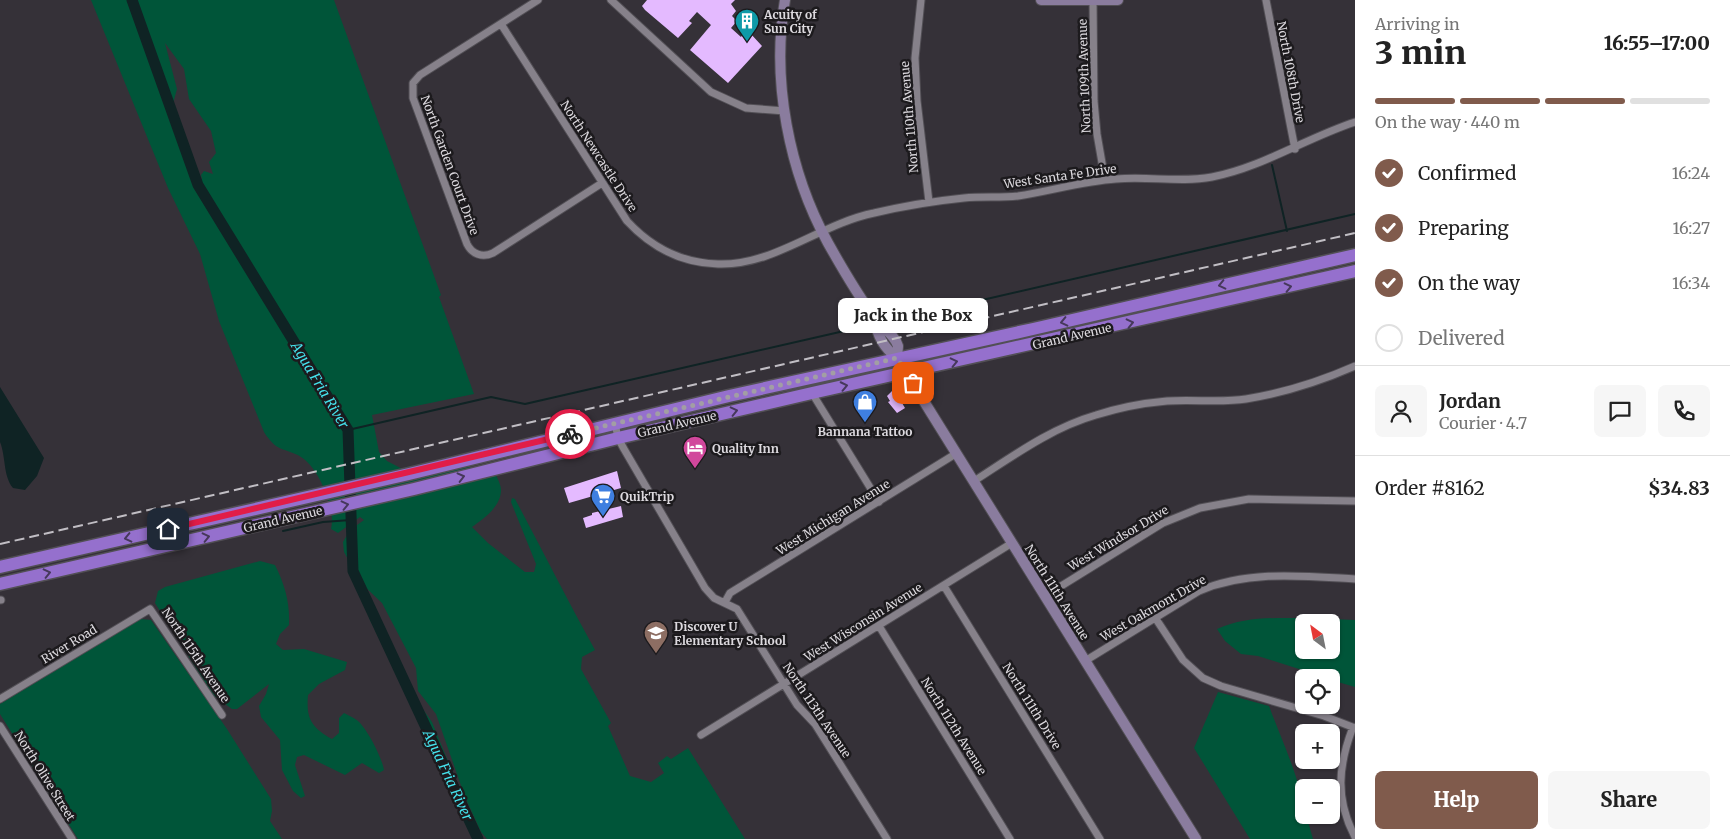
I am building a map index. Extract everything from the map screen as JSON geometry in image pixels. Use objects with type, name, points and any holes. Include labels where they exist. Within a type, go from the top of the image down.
[{"type":"highway","name":"Grand Avenue","points":[[0,567],[409,474],[897,358],[1043,327],[1355,255]]},
{"type":"highway","name":"Grand Avenue","points":[[0,584],[414,489],[618,438],[812,393],[1355,271]]},
{"type":"street","points":[[501,24],[538,0]]},
{"type":"street","points":[[611,0],[711,92],[746,108],[785,111]]},
{"type":"street","name":"North 111th Avenue","points":[[785,0],[782,15],[781,66],[785,111],[801,178],[822,230],[875,320],[876,332],[888,351],[897,358],[906,372],[1196,839]]},
{"type":"street","name":"North 110th Avenue","points":[[921,0],[915,58],[917,102],[929,202]]},
{"type":"street","points":[[1041,0],[1118,0]]},
{"type":"street","name":"North 109th Avenue","points":[[1093,0],[1094,101],[1097,134],[1105,180]]},
{"type":"street","name":"North 108th Drive","points":[[1266,0],[1282,92],[1295,149]]},
{"type":"street","name":"North Garden Court Drive","points":[[501,24],[422,72],[414,83],[413,98],[466,244],[471,251],[477,254],[486,255],[493,253],[602,183]]},
{"type":"street","name":"North Newcastle Drive","points":[[501,24],[624,217],[644,237],[661,250],[694,262],[717,264],[752,260],[790,246],[822,230]]},
{"type":"street","name":"West Santa Fe Drive","points":[[822,230],[871,213],[929,202],[1016,196],[1105,180],[1128,178],[1176,181],[1198,180],[1241,170],[1295,149],[1355,122]]},
{"type":"street","points":[[974,480],[1042,438],[1071,423],[1098,414],[1167,401],[1208,402],[1246,399],[1306,384],[1355,366]]},
{"type":"street","points":[[812,393],[879,502]]},
{"type":"street","name":"North 113th Avenue","points":[[615,424],[618,438],[711,596],[736,609],[797,705],[815,724],[887,839]]},
{"type":"street","name":"West Michigan Avenue","points":[[724,602],[730,593],[957,453]]},
{"type":"street","name":"West Windsor Drive","points":[[1045,596],[1163,523],[1200,508],[1250,500],[1355,501]]},
{"type":"street","name":"West Wisconsin Avenue","points":[[701,735],[1012,543]]},
{"type":"street","name":"West Oakmont Drive","points":[[1086,661],[1200,591],[1230,580],[1262,577],[1355,579]]},
{"type":"street","name":"North 111th Drive","points":[[944,586],[1100,839]]},
{"type":"street","name":"River Road","points":[[0,699],[150,609]]},
{"type":"street","name":"North 115th Avenue","points":[[150,609],[222,715]]},
{"type":"street","points":[[1156,618],[1183,660],[1203,678],[1221,686],[1324,716],[1354,727],[1345,748],[1340,768],[1340,788],[1344,810],[1355,837]]},
{"type":"street","name":"North 112th Avenue","points":[[879,626],[1010,839]]},
{"type":"street","name":"North Olive Street","points":[[0,726],[72,839]]},
{"type":"green space","points":[[91,0],[334,0],[441,295],[439,297],[474,394],[372,415],[379,452],[387,461],[418,477],[465,467],[492,467],[500,484],[501,490],[498,502],[491,512],[472,527],[488,543],[525,572],[534,572],[536,564],[511,502],[512,498],[515,499],[595,650],[582,657],[581,669],[611,723],[608,726],[630,776],[651,782],[664,773],[658,763],[667,756],[671,759],[688,748],[745,839],[487,839],[481,832],[465,797],[436,714],[418,691],[416,668],[382,603],[361,583],[344,552],[343,542],[350,530],[364,520],[360,517],[338,533],[331,529],[331,511],[328,500],[320,479],[314,470],[301,457],[276,446],[264,432],[219,321],[200,254],[168,188]],"holes":[[[165,43],[184,69],[189,99],[211,131],[216,153],[209,162],[213,174],[204,171],[201,175],[202,179],[195,182],[169,118],[177,89]]]},
{"type":"green space","points":[[260,561],[275,565],[282,580],[288,602],[289,625],[280,634],[276,644],[283,650],[304,649],[347,662],[345,670],[319,684],[308,695],[308,710],[311,721],[319,730],[332,739],[339,733],[339,718],[344,713],[357,720],[374,744],[384,770],[379,773],[362,763],[345,775],[304,755],[297,757],[295,765],[305,796],[301,798],[293,791],[282,770],[280,740],[261,717],[259,706],[269,684],[237,709],[232,709],[213,695],[155,603],[158,591],[165,587]]},
{"type":"green space","points":[[360,589],[371,604],[383,634],[406,675],[414,697],[432,722],[461,793],[451,784],[427,727],[409,698],[370,620]]},
{"type":"green space","points":[[1273,618],[1295,618],[1295,659],[1340,659],[1340,620],[1355,620],[1355,687],[1340,683],[1340,669],[1299,669],[1258,656],[1241,654],[1225,641],[1217,629],[1239,622]]},
{"type":"green space","points":[[141,619],[151,620],[227,729],[271,799],[272,811],[270,821],[282,839],[78,839],[0,714],[0,704]]},
{"type":"green space","points":[[1218,692],[1269,706],[1297,779],[1295,779],[1295,824],[1309,824],[1313,839],[1250,839],[1194,748]]},
{"type":"shaded area","points":[[0,387],[44,458],[37,476],[25,490],[13,488],[6,472],[0,442]]},
{"type":"building","name":"Acuity of Sun City","points":[[647,0],[735,0],[731,4],[736,11],[732,16],[737,21],[731,28],[741,37],[745,31],[749,35],[750,33],[762,46],[728,83],[690,50],[711,25],[697,12],[689,21],[692,23],[678,38],[645,10],[642,6]]},
{"type":"building","points":[[892,391],[895,391],[905,408],[897,413],[888,402],[890,401],[887,396]]},
{"type":"building","name":"QuikTrip","points":[[617,471],[621,488],[569,503],[564,488]]},
{"type":"building","name":"QuikTrip","points":[[621,506],[623,517],[586,528],[583,518],[592,515],[592,513]]},
{"type":"waterway","name":"Agua Fria River","points":[[132,0],[198,185],[348,430],[353,571],[478,839]]},
{"type":"waterway","points":[[1272,165],[1287,231]]},
{"type":"waterway","points":[[891,321],[1355,214]]},
{"type":"waterway","points":[[348,430],[491,397],[525,404],[866,326]]},
{"type":"waterway","points":[[283,531],[323,522],[351,520]]},
{"type":"railway","points":[[0,544],[1355,233]]},
{"type":"way so far","points":[[570,434],[897,358],[913,383]]},
{"type":"place","name":"Acuity of Sun City","points":[[747,42]]},
{"type":"place","name":"Jack in the Box","points":[[913,383]]},
{"type":"place","name":"Bannana Tattoo","points":[[865,423]]},
{"type":"place","name":"Quality Inn","points":[[695,469]]},
{"type":"place","name":"QuikTrip","points":[[603,517]]},
{"type":"place","name":"Discover U Elementary School","points":[[656,654]]},
{"type":"route","points":[[168,529],[409,474],[570,434]]}]
